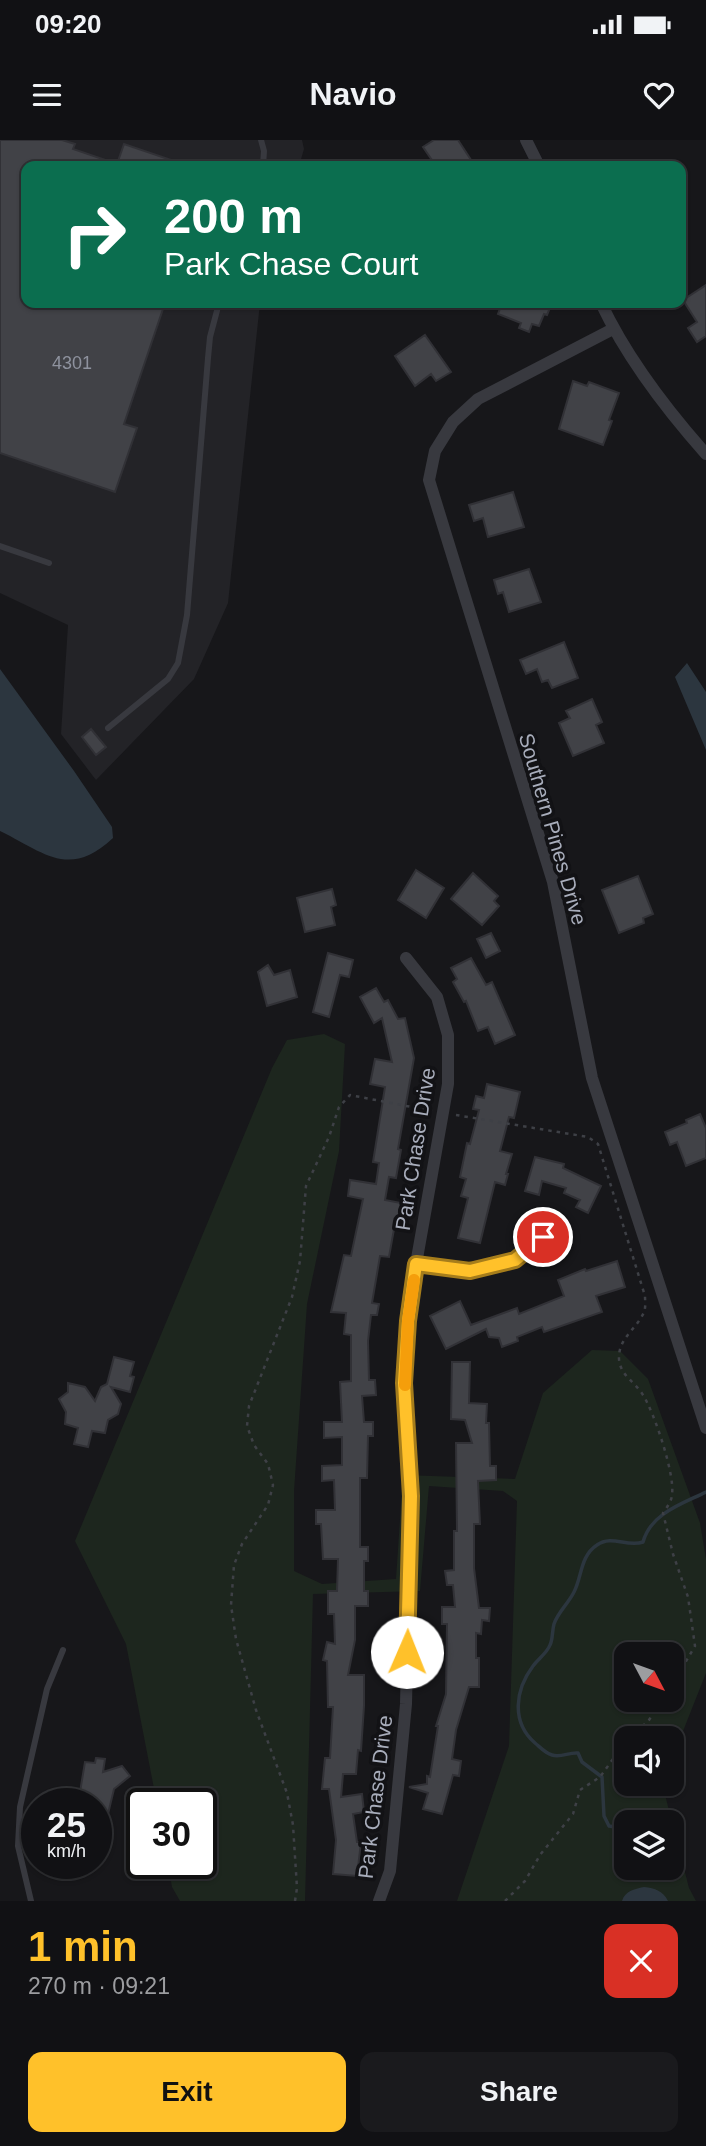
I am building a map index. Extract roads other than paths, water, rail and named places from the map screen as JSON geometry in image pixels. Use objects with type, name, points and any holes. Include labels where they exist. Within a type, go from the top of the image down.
[{"type":"street","points":[[526,140],[536,161]]},
{"type":"street","points":[[603,308],[613,329],[649,383],[684,430],[706,454]]},
{"type":"street","name":"Southern Pines Drive","points":[[613,329],[478,399],[453,422],[435,451],[429,480],[553,882],[592,1078],[706,1428]]},
{"type":"street","name":"Park Chase Drive","points":[[379,1901],[390,1871],[406,1704],[411,1496],[404,1383],[408,1321],[448,1084],[448,1035],[437,997],[406,958]]},
{"type":"street","points":[[416,1264],[470,1271],[515,1260],[543,1237]]},
{"type":"lane","points":[[261,140],[263,161]]},
{"type":"lane","points":[[108,728],[168,680],[178,663],[187,615],[210,337],[218,308]]},
{"type":"lane","points":[[0,546],[49,563]]},
{"type":"lane","points":[[31,1901],[18,1846],[20,1807],[47,1689],[63,1650]]},
{"type":"waterway","points":[[614,1827],[609,1826],[604,1816],[602,1777],[582,1762],[578,1753],[552,1755],[535,1743],[522,1725],[519,1695],[527,1675],[549,1648],[553,1627],[577,1586],[584,1561],[591,1550],[608,1541],[643,1542],[647,1532],[660,1517],[706,1492]]}]
